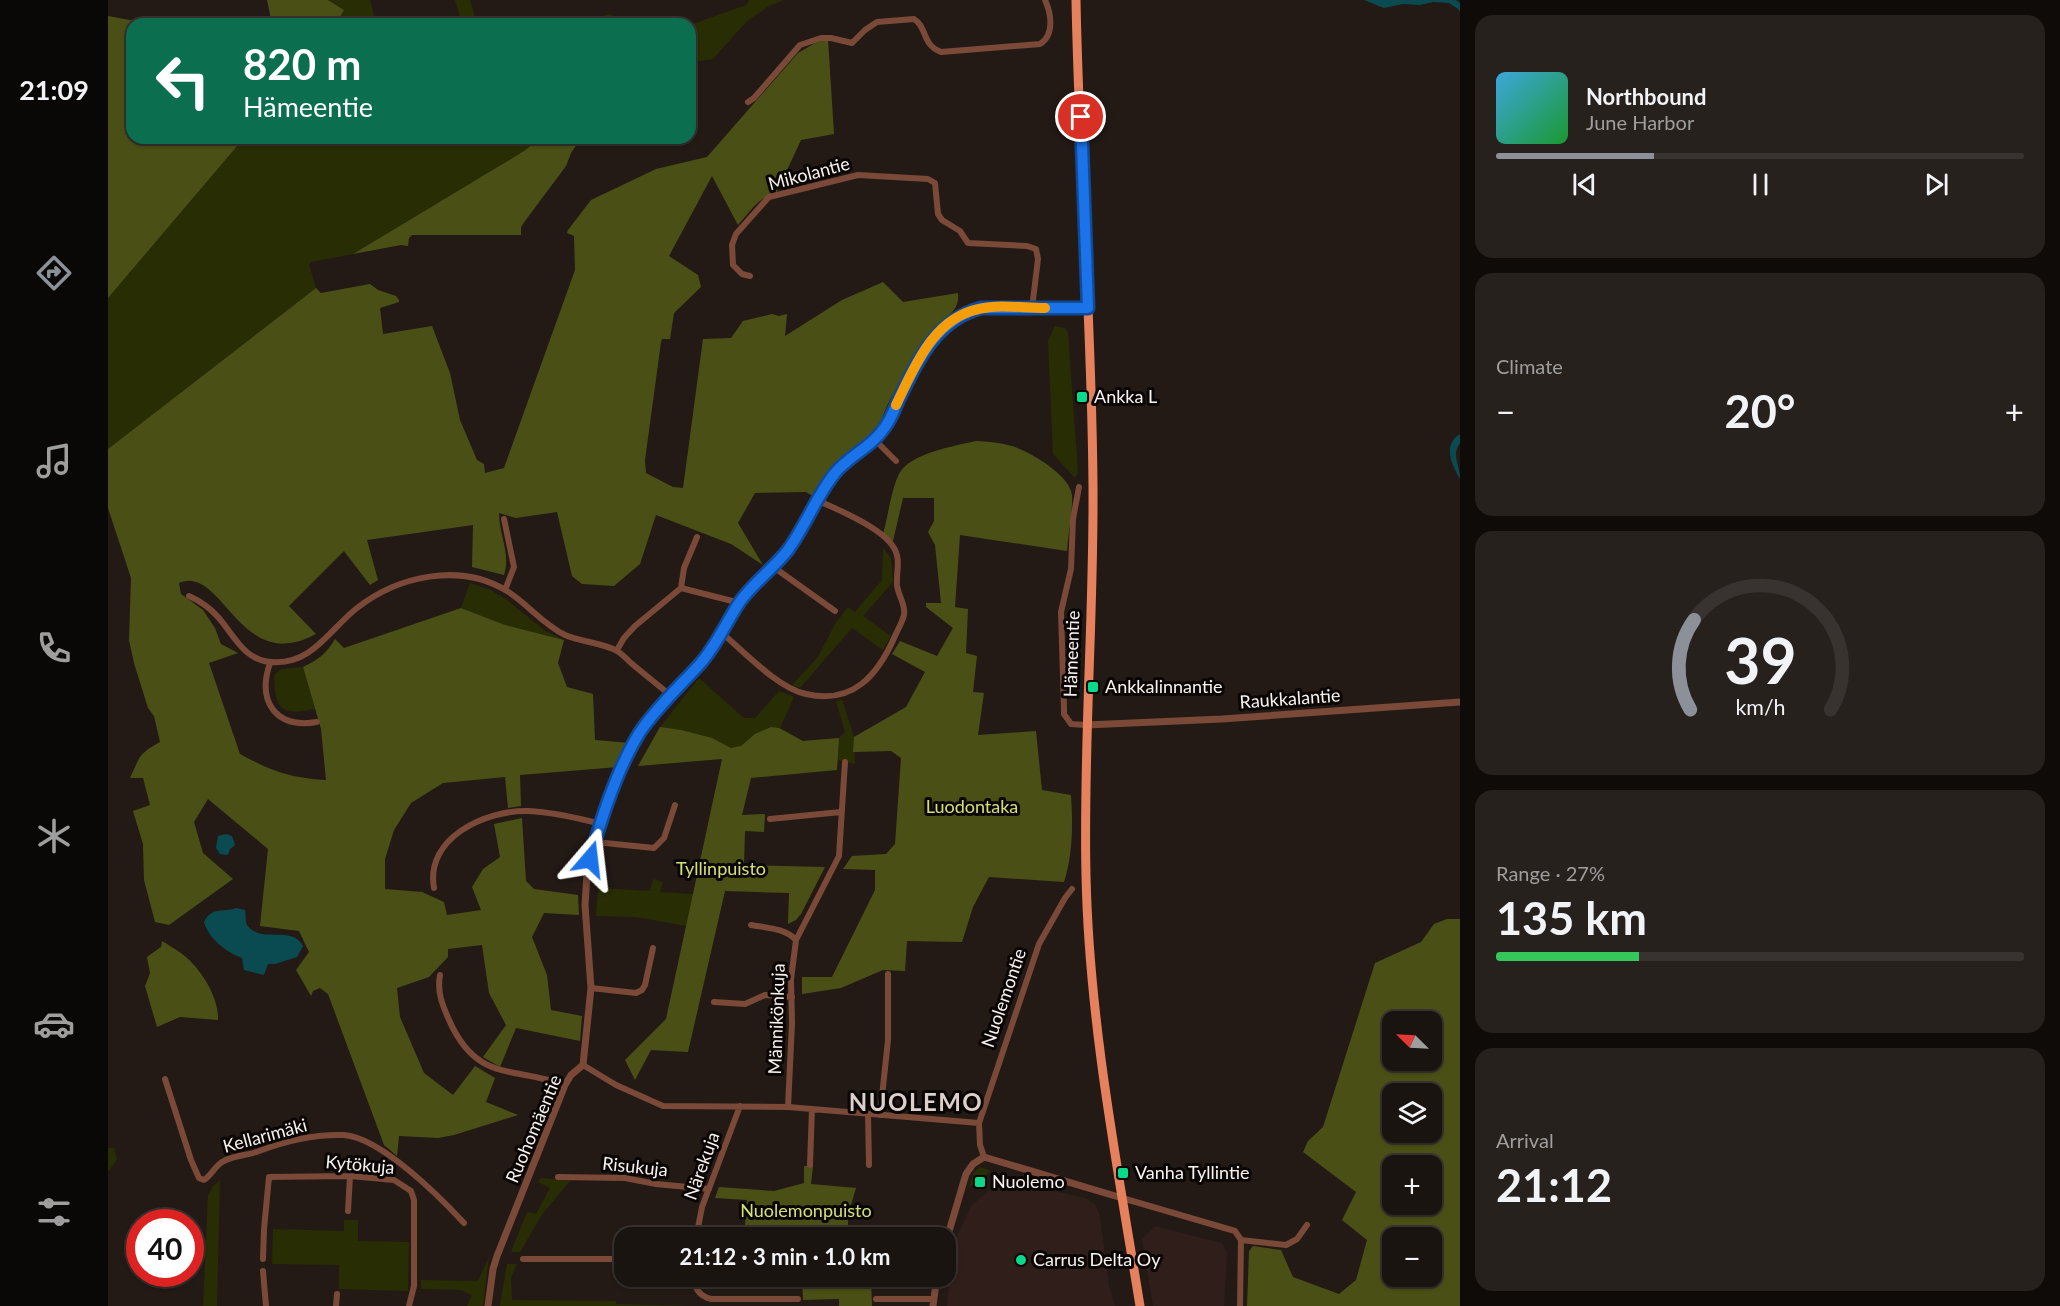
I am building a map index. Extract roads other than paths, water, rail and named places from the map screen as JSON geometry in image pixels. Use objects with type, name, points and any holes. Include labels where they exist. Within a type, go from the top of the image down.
[{"type":"highway","name":"Hämeentie","points":[[1076,0],[1094,490],[1086,725],[1086,877],[1090,954],[1098,1036],[1140,1306]]},
{"type":"street","points":[[748,102],[800,45],[821,38],[852,43],[877,22],[914,19],[919,22],[929,45],[941,52],[1040,44],[1045,41],[1051,21],[1045,0]]},
{"type":"street","name":"Mikolantie","points":[[750,276],[742,274],[733,265],[732,245],[736,234],[770,197],[858,175],[928,180],[935,183],[938,213],[942,220],[960,231],[968,243],[1027,246],[1036,249],[1038,259],[1032,308]]},
{"type":"street","name":"Ruohomäentie","points":[[488,1306],[497,1256],[565,1085],[571,1075],[583,1065],[591,988],[585,905],[587,874],[601,824],[621,772],[639,734],[670,695],[701,663],[740,603],[797,537],[827,484],[837,471],[857,452],[875,440],[886,426],[926,348],[945,327],[966,312],[981,308],[1088,308]]},
{"type":"street","points":[[875,440],[896,461]]},
{"type":"street","points":[[1079,487],[1073,519],[1071,569],[1061,612],[1061,672],[1064,714],[1071,724],[1086,725]]},
{"type":"street","points":[[722,633],[782,684],[807,695],[827,697],[846,692],[866,682],[878,667],[889,650],[904,613],[904,604],[897,585],[898,558],[893,545],[883,537],[846,513],[819,501]]},
{"type":"street","points":[[504,519],[514,567],[505,590]]},
{"type":"street","points":[[616,650],[635,626],[681,588],[684,568],[697,537]]},
{"type":"street","points":[[772,566],[835,611]]},
{"type":"street","points":[[189,596],[212,610],[240,648],[270,663],[288,661],[314,651],[364,603],[387,588],[433,576],[458,576],[505,590],[565,635],[616,650],[670,695]]},
{"type":"street","points":[[681,588],[740,603]]},
{"type":"street","points":[[270,663],[266,685],[267,699],[278,716],[303,724],[317,722]]},
{"type":"street","name":"Raukkalantie","points":[[1086,725],[1222,719],[1460,702]]},
{"type":"street","name":"Männikönkuja","points":[[788,1107],[791,978],[796,940],[839,856],[845,762]]},
{"type":"street","points":[[595,842],[654,848],[664,838],[675,805]]},
{"type":"street","points":[[434,888],[432,879],[434,867],[446,842],[471,825],[487,818],[528,811],[601,824]]},
{"type":"street","points":[[770,819],[841,812]]},
{"type":"street","name":"Nuolemontie","points":[[979,1123],[1039,944],[1072,889]]},
{"type":"street","points":[[751,925],[781,930],[790,933],[796,940]]},
{"type":"street","points":[[591,988],[636,993],[642,990],[653,948]]},
{"type":"street","points":[[880,1115],[888,1040],[888,974]]},
{"type":"street","points":[[440,975],[438,987],[441,1000],[458,1039],[469,1052],[494,1070],[565,1085]]},
{"type":"street","points":[[714,1002],[745,1004],[765,995],[792,997]]},
{"type":"street","points":[[583,1065],[616,1085],[663,1106],[788,1107],[979,1123],[980,1145],[984,1157]]},
{"type":"street","name":"Kellarimäki","points":[[165,1079],[198,1178],[204,1180],[209,1177],[220,1163],[231,1157],[310,1137],[344,1135],[360,1139],[384,1152],[423,1184]]},
{"type":"street","name":"Närekuja","points":[[697,1227],[740,1106]]},
{"type":"street","points":[[810,1165],[812,1109]]},
{"type":"street","points":[[868,1114],[869,1165]]},
{"type":"street","points":[[984,1157],[1235,1231],[1241,1240],[1240,1306]]},
{"type":"street","points":[[950,1227],[966,1174],[970,1167],[984,1157]]},
{"type":"street","points":[[348,1211],[350,1176]]},
{"type":"street","name":"Kytökuja","points":[[263,1259],[269,1177],[350,1176],[394,1180],[411,1191],[413,1197],[414,1286],[409,1306]]},
{"type":"street","name":"Risukuja","points":[[558,1177],[624,1178],[656,1185],[709,1189]]},
{"type":"street","points":[[413,1197],[423,1184],[464,1223]]},
{"type":"street","points":[[1241,1240],[1286,1245],[1297,1239],[1307,1225]]},
{"type":"street","points":[[523,1259],[614,1259]]},
{"type":"street","points":[[263,1271],[266,1306]]},
{"type":"street","points":[[696,1287],[700,1294],[711,1299],[798,1299]]},
{"type":"street","points":[[876,1299],[933,1303],[936,1287]]},
{"type":"street","points":[[336,1306],[337,1294]]},
{"type":"water","points":[[1364,0],[1456,0],[1460,3],[1460,12],[1449,3],[1403,4],[1384,8]]},
{"type":"water","points":[[1460,434],[1456,456],[1460,479],[1452,462],[1450,449],[1451,444]]},
{"type":"water","points":[[226,834],[232,836],[235,845],[230,849],[228,855],[220,854],[216,848],[218,836]]},
{"type":"water","points":[[236,908],[245,910],[246,923],[253,931],[260,934],[291,936],[298,940],[303,946],[297,957],[268,964],[264,975],[244,970],[242,958],[219,944],[210,934],[204,922],[214,912]]},
{"type":"place","name":"Ankka L","points":[[1082,397]]},
{"type":"place","name":"Ankkalinnantie","points":[[1093,687]]},
{"type":"place","name":"Vanha Tyllintie","points":[[1123,1173]]},
{"type":"place","name":"Nuolemo","points":[[980,1182]]},
{"type":"place","name":"Carrus Delta Oy","points":[[1021,1260]]},
{"type":"district","name":"NUOLEMO","points":[[916,1103]]},
{"type":"park label","name":"Luodontaka","points":[[972,807]]},
{"type":"park label","name":"Tyllinpuisto","points":[[721,869]]},
{"type":"park label","name":"Nuolemonpuisto","points":[[806,1211]]}]
